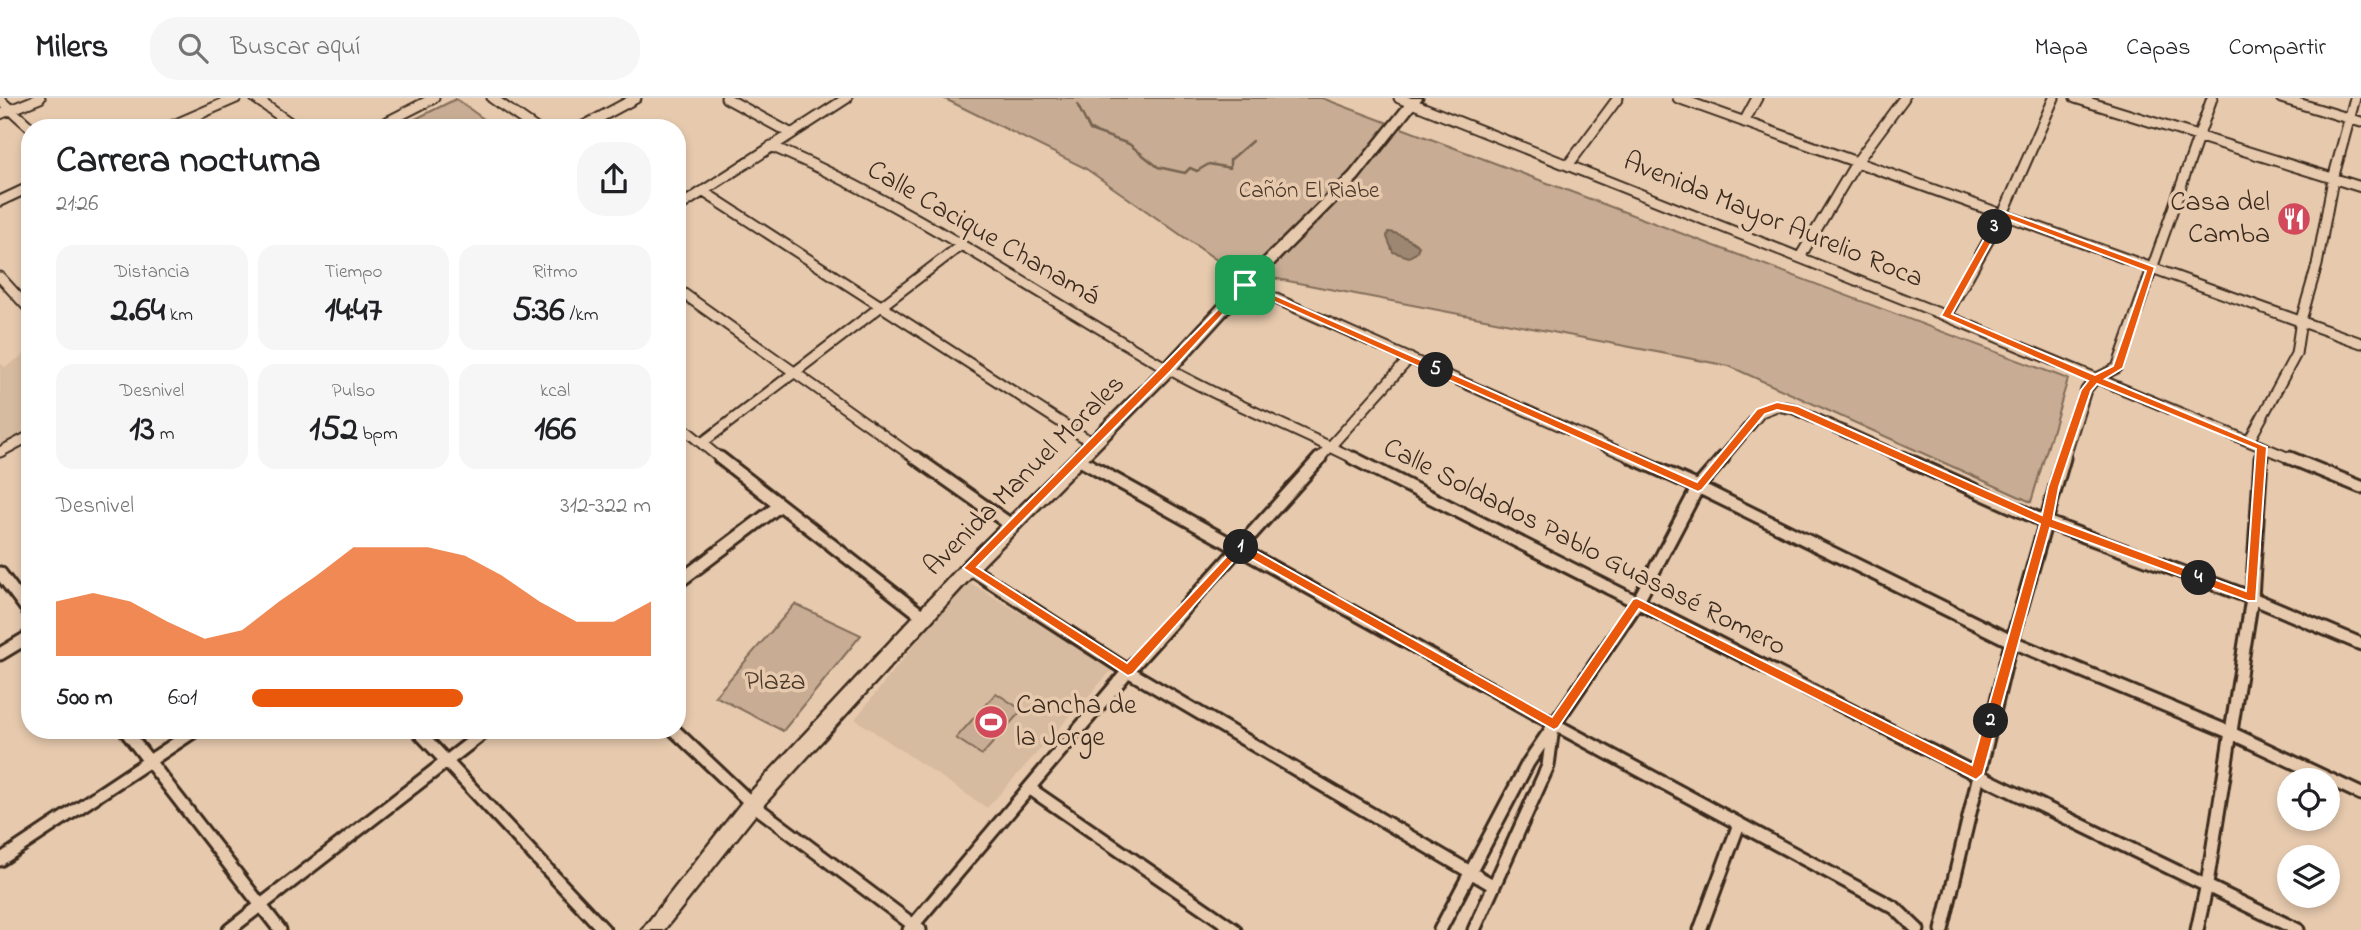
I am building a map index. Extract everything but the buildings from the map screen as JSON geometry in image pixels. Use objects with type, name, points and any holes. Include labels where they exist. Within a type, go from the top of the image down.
[{"type":"street","points":[[0,114],[40,98]]},
{"type":"street","points":[[188,119],[236,98]]},
{"type":"street","points":[[255,98],[284,119]]},
{"type":"street","points":[[393,119],[434,98]]},
{"type":"street","points":[[492,98],[522,119]]},
{"type":"street","points":[[597,119],[636,98]]},
{"type":"street","points":[[726,98],[790,133]]},
{"type":"street","points":[[686,203],[847,98]]},
{"type":"street","points":[[1569,164],[1618,98]]},
{"type":"street","points":[[1678,98],[2361,343]]},
{"type":"street","points":[[1744,122],[1757,98]]},
{"type":"street","points":[[1800,257],[1856,163],[1904,98]]},
{"type":"street","points":[[1946,316],[2003,214],[2054,98]]},
{"type":"street","points":[[2075,98],[2361,187]]},
{"type":"street","points":[[1942,930],[1976,774],[2054,487],[2086,390],[2095,379],[2118,368],[2212,98]]},
{"type":"street","points":[[2281,98],[2356,120]]},
{"type":"street","points":[[2249,441],[2296,354],[2301,320],[2317,265],[2333,179],[2356,120],[2355,98]]},
{"type":"street","points":[[0,100],[22,119]]},
{"type":"street","name":"Avenida Mayor Aurelio Roca","points":[[1409,100],[1946,316],[2361,487]]},
{"type":"street","name":"Avenida Manuel Morales","points":[[652,930],[752,804],[969,568],[1168,369],[1245,285],[1354,176],[1395,127],[1409,100]]},
{"type":"street","name":"Calle Cacique Chanamá","points":[[771,146],[830,171],[905,212],[1168,369]]},
{"type":"street","points":[[0,201],[21,191]]},
{"type":"street","points":[[704,192],[1093,443]]},
{"type":"street","points":[[702,443],[960,246]]},
{"type":"street","points":[[0,276],[21,299]]},
{"type":"street","points":[[1245,285],[1698,487],[2013,642],[2230,732],[2361,794]]},
{"type":"street","points":[[686,295],[1011,526]]},
{"type":"street","points":[[683,739],[752,804],[914,928],[1128,671],[1410,358]]},
{"type":"street","name":"Calle Soldados Pablo Guasasé Romero","points":[[1168,369],[1330,446],[1976,774],[2298,930]]},
{"type":"street","points":[[1440,930],[1528,763],[1637,603],[1698,487],[1761,412],[1777,406],[1794,409],[2046,522],[2252,598],[2361,644]]},
{"type":"street","points":[[686,430],[779,506],[924,617]]},
{"type":"street","points":[[0,452],[21,441]]},
{"type":"street","points":[[2197,930],[2207,884],[2252,598],[2262,447]]},
{"type":"street","points":[[1078,459],[1554,724],[1895,908],[1918,930]]},
{"type":"street","points":[[686,576],[779,506]]},
{"type":"street","points":[[969,568],[1128,671],[1494,886]]},
{"type":"street","points":[[0,573],[21,601]]},
{"type":"street","points":[[0,654],[21,641]]},
{"type":"street","points":[[1474,930],[1548,766],[1554,724]]},
{"type":"street","points":[[132,739],[280,930]]},
{"type":"street","points":[[0,860],[183,739]]},
{"type":"street","points":[[426,739],[604,930]]},
{"type":"street","points":[[229,930],[475,739]]},
{"type":"street","points":[[1029,788],[1235,930]]},
{"type":"street","points":[[1700,930],[1739,824]]},
{"type":"shaded area","points":[[1388,232],[1396,233],[1419,246],[1416,253],[1409,257],[1393,252],[1387,237]]},
{"type":"shaded area","points":[[21,357],[21,437],[0,448],[0,363],[5,367]]},
{"type":"shaded area","points":[[966,580],[1113,669],[987,808],[855,719]]},
{"type":"green space","name":"Cañón El Riabe","points":[[943,98],[1322,98],[2068,379],[2031,502],[1729,366],[1231,270],[1085,168]]},
{"type":"green space","points":[[456,99],[484,119],[415,119]]},
{"type":"green space","name":"Plaza","points":[[795,604],[861,635],[783,731],[715,696]]},
{"type":"green space","name":"Cancha de la Jorge","points":[[996,693],[1022,710],[982,755],[956,738]]},
{"type":"waterway","points":[[1077,104],[1090,130],[1129,144],[1158,167],[1185,173],[1190,168],[1197,171],[1209,164],[1230,168],[1230,160],[1252,141]]},
{"type":"place","name":"Casa del Camba","points":[[2294,219]]},
{"type":"place","name":"Cancha de la Jorge","points":[[991,722]]},
{"type":"route","points":[[1245,285],[1168,369],[969,568],[1128,671],[1240,547],[1554,724],[1637,603],[1976,774],[2046,522],[2054,487],[2086,390],[2095,379],[1946,316],[2003,214],[2152,270],[2118,368],[2095,379],[2262,447],[2252,598],[2046,522],[1794,409],[1777,406],[1761,412],[1698,487],[1245,285]]}]
